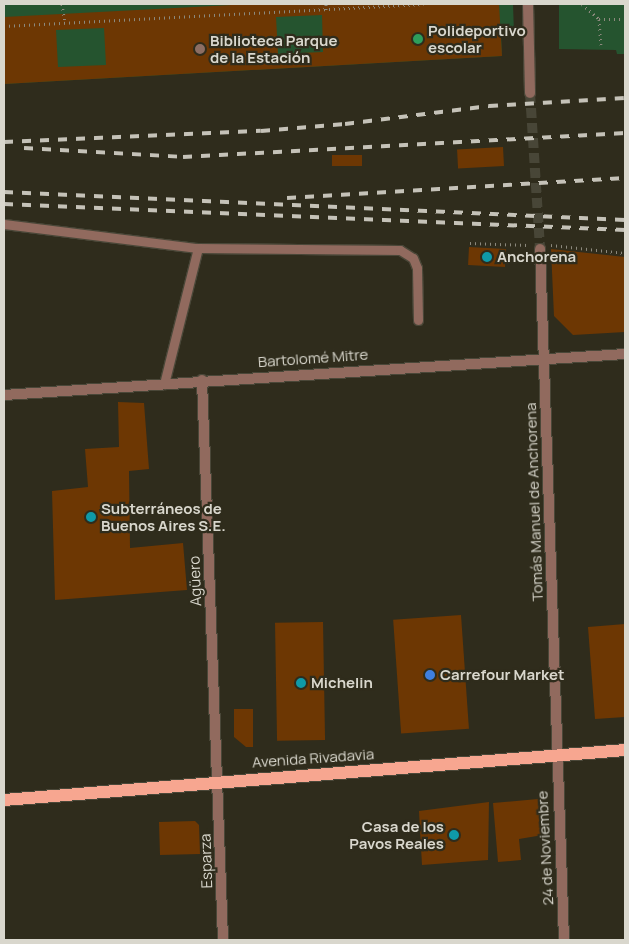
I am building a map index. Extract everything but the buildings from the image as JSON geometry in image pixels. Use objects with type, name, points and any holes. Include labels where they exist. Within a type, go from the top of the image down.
[{"type":"main road","name":"Avenida Rivadavia","points":[[4,800],[218,781],[625,750]]},
{"type":"street","points":[[528,4],[530,92]]},
{"type":"street","name":"Tomás Manuel de Anchorena","points":[[540,249],[556,755]]},
{"type":"street","name":"Bartolomé Mitre","points":[[4,395],[202,380],[625,354]]},
{"type":"street","name":"Agüero","points":[[202,380],[218,781]]},
{"type":"street","name":"24 de Noviembre","points":[[556,755],[564,940]]},
{"type":"street","name":"Esparza","points":[[218,781],[223,940]]},
{"type":"lane","points":[[4,224],[198,248],[400,250],[413,258],[417,268],[418,320]]},
{"type":"lane","points":[[164,384],[198,248]]},
{"type":"path","points":[[62,4],[65,23]]},
{"type":"path","points":[[326,4],[326,10]]},
{"type":"path","points":[[4,26],[423,4]]},
{"type":"path","points":[[582,4],[599,19],[625,19]]},
{"type":"path","points":[[599,19],[601,45]]},
{"type":"green space","points":[[4,4],[513,4],[514,33],[501,34],[502,56],[4,84]]},
{"type":"green space","points":[[559,4],[625,4],[625,54],[617,54],[616,50],[559,49]]},
{"type":"tunnel","points":[[530,93],[540,249]]},
{"type":"railway","points":[[4,142],[261,131],[345,124],[489,106],[625,98]]},
{"type":"railway","points":[[24,148],[183,157],[625,133]]},
{"type":"railway","points":[[287,198],[625,178]]},
{"type":"railway","points":[[4,192],[625,220]]},
{"type":"railway","points":[[4,204],[625,230]]},
{"type":"place","name":"Polideportivo escolar","points":[[418,39]]},
{"type":"place","name":"Biblioteca Parque de la Estación","points":[[200,49]]},
{"type":"place","name":"Anchorena","points":[[487,257]]},
{"type":"place","name":"Subterráneos de Buenos Aires S.E.","points":[[91,517]]},
{"type":"place","name":"Carrefour Market","points":[[430,675]]},
{"type":"place","name":"Michelin","points":[[301,683]]},
{"type":"place","name":"Casa de los Pavos Reales","points":[[454,835]]}]
